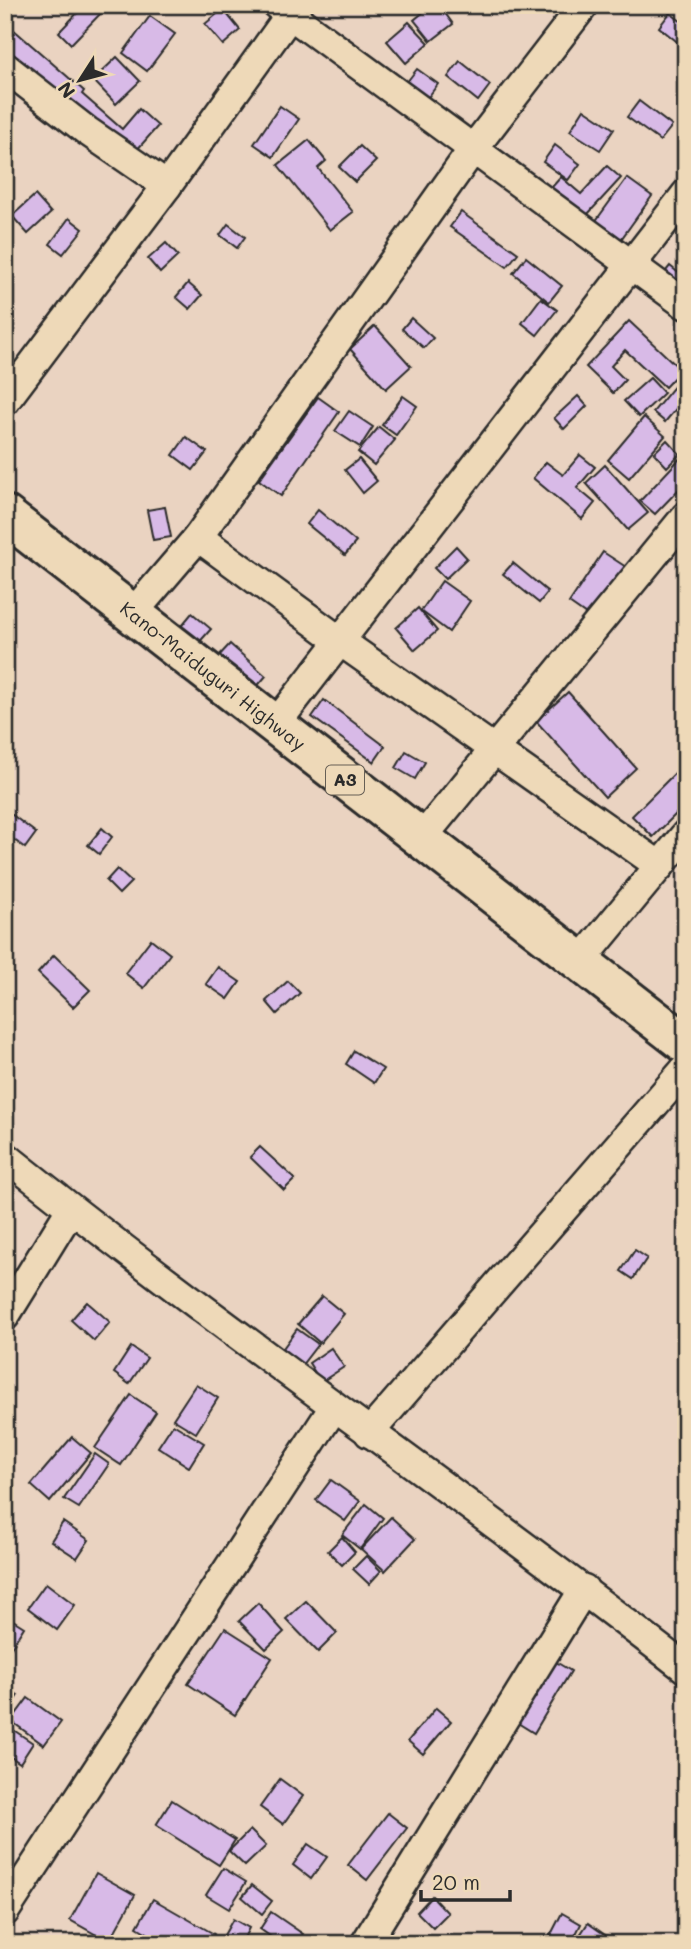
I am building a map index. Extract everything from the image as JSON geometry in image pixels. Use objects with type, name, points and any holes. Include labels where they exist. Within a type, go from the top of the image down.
[{"type":"highway","name":"Kano-Maiduguri Highway","points":[[5,515],[686,1044]]},
{"type":"street","points":[[132,614],[198,537],[473,149],[584,5]]},
{"type":"street","points":[[5,401],[167,186],[288,8],[473,149],[686,305]]},
{"type":"street","points":[[5,67],[87,131],[167,186]]},
{"type":"street","points":[[275,725],[686,194]]},
{"type":"street","points":[[421,839],[686,516]]},
{"type":"street","points":[[198,537],[340,641],[660,866]]},
{"type":"street","points":[[580,962],[686,834]]},
{"type":"street","points":[[369,1433],[686,1068]]},
{"type":"street","points":[[5,1156],[71,1209],[369,1433],[584,1589],[686,1669]]},
{"type":"street","points":[[5,1316],[71,1209]]},
{"type":"street","points":[[5,1912],[334,1407]]},
{"type":"street","points":[[365,1944],[584,1589]]},
{"type":"building","points":[[85,5],[97,5],[103,11],[71,44],[59,32]]},
{"type":"building","points":[[432,5],[439,5],[453,24],[431,41],[414,20]]},
{"type":"building","points":[[223,9],[240,30],[223,45],[205,24]]},
{"type":"building","points":[[670,13],[686,25],[686,49],[659,27]]},
{"type":"building","points":[[150,16],[175,34],[147,71],[123,53]]},
{"type":"building","points":[[5,22],[84,91],[82,94],[122,129],[139,109],[158,126],[128,160],[5,52]]},
{"type":"building","points":[[409,22],[429,43],[406,63],[387,41]]},
{"type":"building","points":[[117,57],[140,81],[116,104],[93,80]]},
{"type":"building","points":[[460,61],[490,85],[478,101],[448,77]]},
{"type":"building","points":[[417,69],[438,84],[420,108],[399,92]]},
{"type":"building","points":[[639,101],[672,126],[660,141],[627,117]]},
{"type":"building","points":[[280,106],[299,119],[273,157],[254,144]]},
{"type":"building","points":[[584,109],[614,129],[600,150],[570,131]]},
{"type":"building","points":[[309,140],[326,161],[318,168],[353,212],[330,230],[278,165]]},
{"type":"building","points":[[555,145],[580,164],[568,180],[543,162]]},
{"type":"building","points":[[360,146],[376,161],[355,182],[339,167]]},
{"type":"building","points":[[607,166],[621,178],[575,228],[542,198],[561,177],[581,194]]},
{"type":"building","points":[[627,178],[652,196],[609,256],[584,237]]},
{"type":"building","points":[[35,195],[51,213],[28,234],[12,216]]},
{"type":"building","points":[[461,212],[518,253],[507,267],[450,227]]},
{"type":"building","points":[[69,218],[83,229],[63,254],[50,244]]},
{"type":"building","points":[[228,224],[245,237],[237,248],[220,235]]},
{"type":"building","points":[[166,243],[178,256],[160,273],[148,259]]},
{"type":"building","points":[[526,257],[562,286],[549,302],[513,273]]},
{"type":"building","points":[[670,266],[686,279],[686,285],[677,297],[657,282]]},
{"type":"building","points":[[188,283],[202,295],[190,309],[176,297]]},
{"type":"building","points":[[541,298],[557,310],[537,335],[522,323]]},
{"type":"building","points":[[411,318],[433,338],[424,348],[402,329]]},
{"type":"building","points":[[629,321],[681,370],[665,387],[625,350],[611,366],[625,380],[613,393],[586,367]]},
{"type":"building","points":[[375,326],[411,366],[386,389],[350,349]]},
{"type":"building","points":[[686,372],[686,397],[665,422],[653,412]]},
{"type":"building","points":[[650,378],[664,393],[639,417],[624,401]]},
{"type":"building","points":[[403,396],[417,406],[396,435],[382,425]]},
{"type":"building","points":[[578,396],[587,406],[564,429],[554,418]]},
{"type":"building","points":[[318,397],[339,412],[281,496],[259,480]]},
{"type":"building","points":[[349,411],[373,427],[360,447],[335,431]]},
{"type":"building","points":[[644,417],[665,436],[629,478],[608,460]]},
{"type":"building","points":[[379,427],[395,440],[374,465],[358,452]]},
{"type":"building","points":[[186,437],[207,452],[193,470],[173,455]]},
{"type":"building","points":[[667,440],[680,454],[667,467],[654,453]]},
{"type":"building","points":[[686,452],[686,482],[655,514],[640,501]]},
{"type":"building","points":[[580,455],[595,467],[577,488],[595,503],[582,519],[533,478],[546,462],[563,475]]},
{"type":"building","points":[[359,459],[377,481],[363,493],[345,470]]},
{"type":"building","points":[[605,465],[648,513],[628,530],[586,483]]},
{"type":"building","points":[[165,507],[171,537],[153,540],[147,510]]},
{"type":"building","points":[[318,510],[356,542],[345,555],[307,524]]},
{"type":"building","points":[[456,546],[467,558],[445,579],[434,568]]},
{"type":"building","points":[[603,552],[626,567],[592,619],[569,603]]},
{"type":"building","points":[[513,563],[548,592],[539,603],[503,574]]},
{"type":"building","points":[[442,581],[470,601],[449,632],[421,611]]},
{"type":"building","points":[[418,608],[437,631],[415,650],[396,628]]},
{"type":"building","points":[[192,613],[211,629],[196,646],[178,630]]},
{"type":"building","points":[[230,644],[266,676],[254,690],[217,658]]},
{"type":"building","points":[[568,692],[636,768],[605,797],[536,721]]},
{"type":"building","points":[[324,700],[385,746],[374,762],[312,717]]},
{"type":"building","points":[[406,751],[425,762],[415,779],[396,768]]},
{"type":"building","points":[[686,762],[686,804],[653,837],[632,816]]},
{"type":"building","points":[[7,811],[36,833],[25,848],[5,833]]},
{"type":"building","points":[[102,828],[112,837],[99,854],[88,845]]},
{"type":"building","points":[[117,869],[131,882],[119,894],[106,881]]},
{"type":"building","points":[[151,939],[170,954],[144,988],[125,973]]},
{"type":"building","points":[[54,955],[90,990],[73,1007],[38,973]]},
{"type":"building","points":[[218,967],[240,982],[228,999],[206,984]]},
{"type":"building","points":[[288,981],[300,993],[277,1014],[266,1001]]},
{"type":"building","points":[[354,1051],[383,1069],[374,1083],[346,1064]]},
{"type":"building","points":[[260,1147],[295,1179],[284,1190],[250,1157]]},
{"type":"building","points":[[635,1250],[647,1258],[633,1279],[621,1271]]},
{"type":"building","points":[[322,1296],[344,1314],[320,1343],[298,1324]]},
{"type":"building","points":[[87,1302],[110,1322],[94,1341],[71,1320]]},
{"type":"building","points":[[297,1329],[318,1344],[301,1366],[281,1351]]},
{"type":"building","points":[[131,1347],[147,1358],[129,1384],[114,1373]]},
{"type":"building","points":[[331,1348],[344,1367],[321,1382],[309,1363]]},
{"type":"building","points":[[196,1384],[218,1398],[196,1433],[173,1419]]},
{"type":"building","points":[[131,1395],[156,1412],[121,1465],[95,1448]]},
{"type":"building","points":[[173,1424],[204,1443],[189,1467],[158,1447]]},
{"type":"building","points":[[72,1437],[91,1453],[50,1502],[31,1485]]},
{"type":"building","points":[[95,1454],[109,1464],[79,1508],[64,1499]]},
{"type":"building","points":[[331,1480],[360,1501],[345,1521],[316,1500]]},
{"type":"building","points":[[366,1504],[383,1518],[360,1549],[342,1535]]},
{"type":"building","points":[[391,1517],[415,1539],[385,1571],[361,1549]]},
{"type":"building","points":[[63,1522],[89,1540],[77,1558],[51,1541]]},
{"type":"building","points":[[342,1537],[355,1552],[342,1565],[328,1551]]},
{"type":"building","points":[[366,1556],[381,1571],[369,1584],[353,1569]]},
{"type":"building","points":[[46,1583],[75,1605],[57,1630],[28,1608]]},
{"type":"building","points":[[306,1601],[337,1633],[318,1652],[286,1619]]},
{"type":"building","points":[[258,1603],[284,1632],[266,1649],[239,1621]]},
{"type":"building","points":[[5,1615],[24,1627],[9,1651],[5,1649]]},
{"type":"building","points":[[225,1628],[272,1658],[235,1715],[188,1684]]},
{"type":"building","points":[[551,1659],[571,1671],[534,1733],[513,1720]]},
{"type":"building","points":[[5,1687],[18,1695],[5,1716]]},
{"type":"building","points":[[28,1698],[61,1722],[44,1745],[11,1721]]},
{"type":"building","points":[[436,1708],[451,1721],[423,1754],[408,1741]]},
{"type":"building","points":[[9,1727],[33,1743],[20,1763],[5,1753],[5,1732]]},
{"type":"building","points":[[280,1779],[303,1796],[283,1824],[260,1807]]},
{"type":"building","points":[[172,1800],[235,1840],[219,1865],[156,1825]]},
{"type":"building","points":[[388,1813],[407,1828],[367,1880],[348,1865]]},
{"type":"building","points":[[250,1830],[266,1846],[245,1866],[229,1851]]},
{"type":"building","points":[[308,1844],[327,1857],[311,1879],[293,1865]]},
{"type":"building","points":[[223,1868],[246,1882],[229,1909],[206,1895]]},
{"type":"building","points":[[96,1873],[135,1895],[109,1942],[70,1920]]},
{"type":"building","points":[[252,1885],[272,1901],[262,1914],[242,1897]]},
{"type":"building","points":[[432,1896],[448,1913],[433,1928],[417,1912]]},
{"type":"building","points":[[153,1899],[214,1934],[208,1944],[166,1944],[137,1927]]},
{"type":"building","points":[[271,1912],[303,1934],[296,1944],[281,1944],[260,1929]]},
{"type":"building","points":[[562,1913],[581,1924],[571,1944],[546,1944]]},
{"type":"building","points":[[233,1919],[249,1928],[241,1944],[235,1944],[223,1937]]},
{"type":"building","points":[[588,1923],[611,1939],[608,1944],[574,1944]]}]
